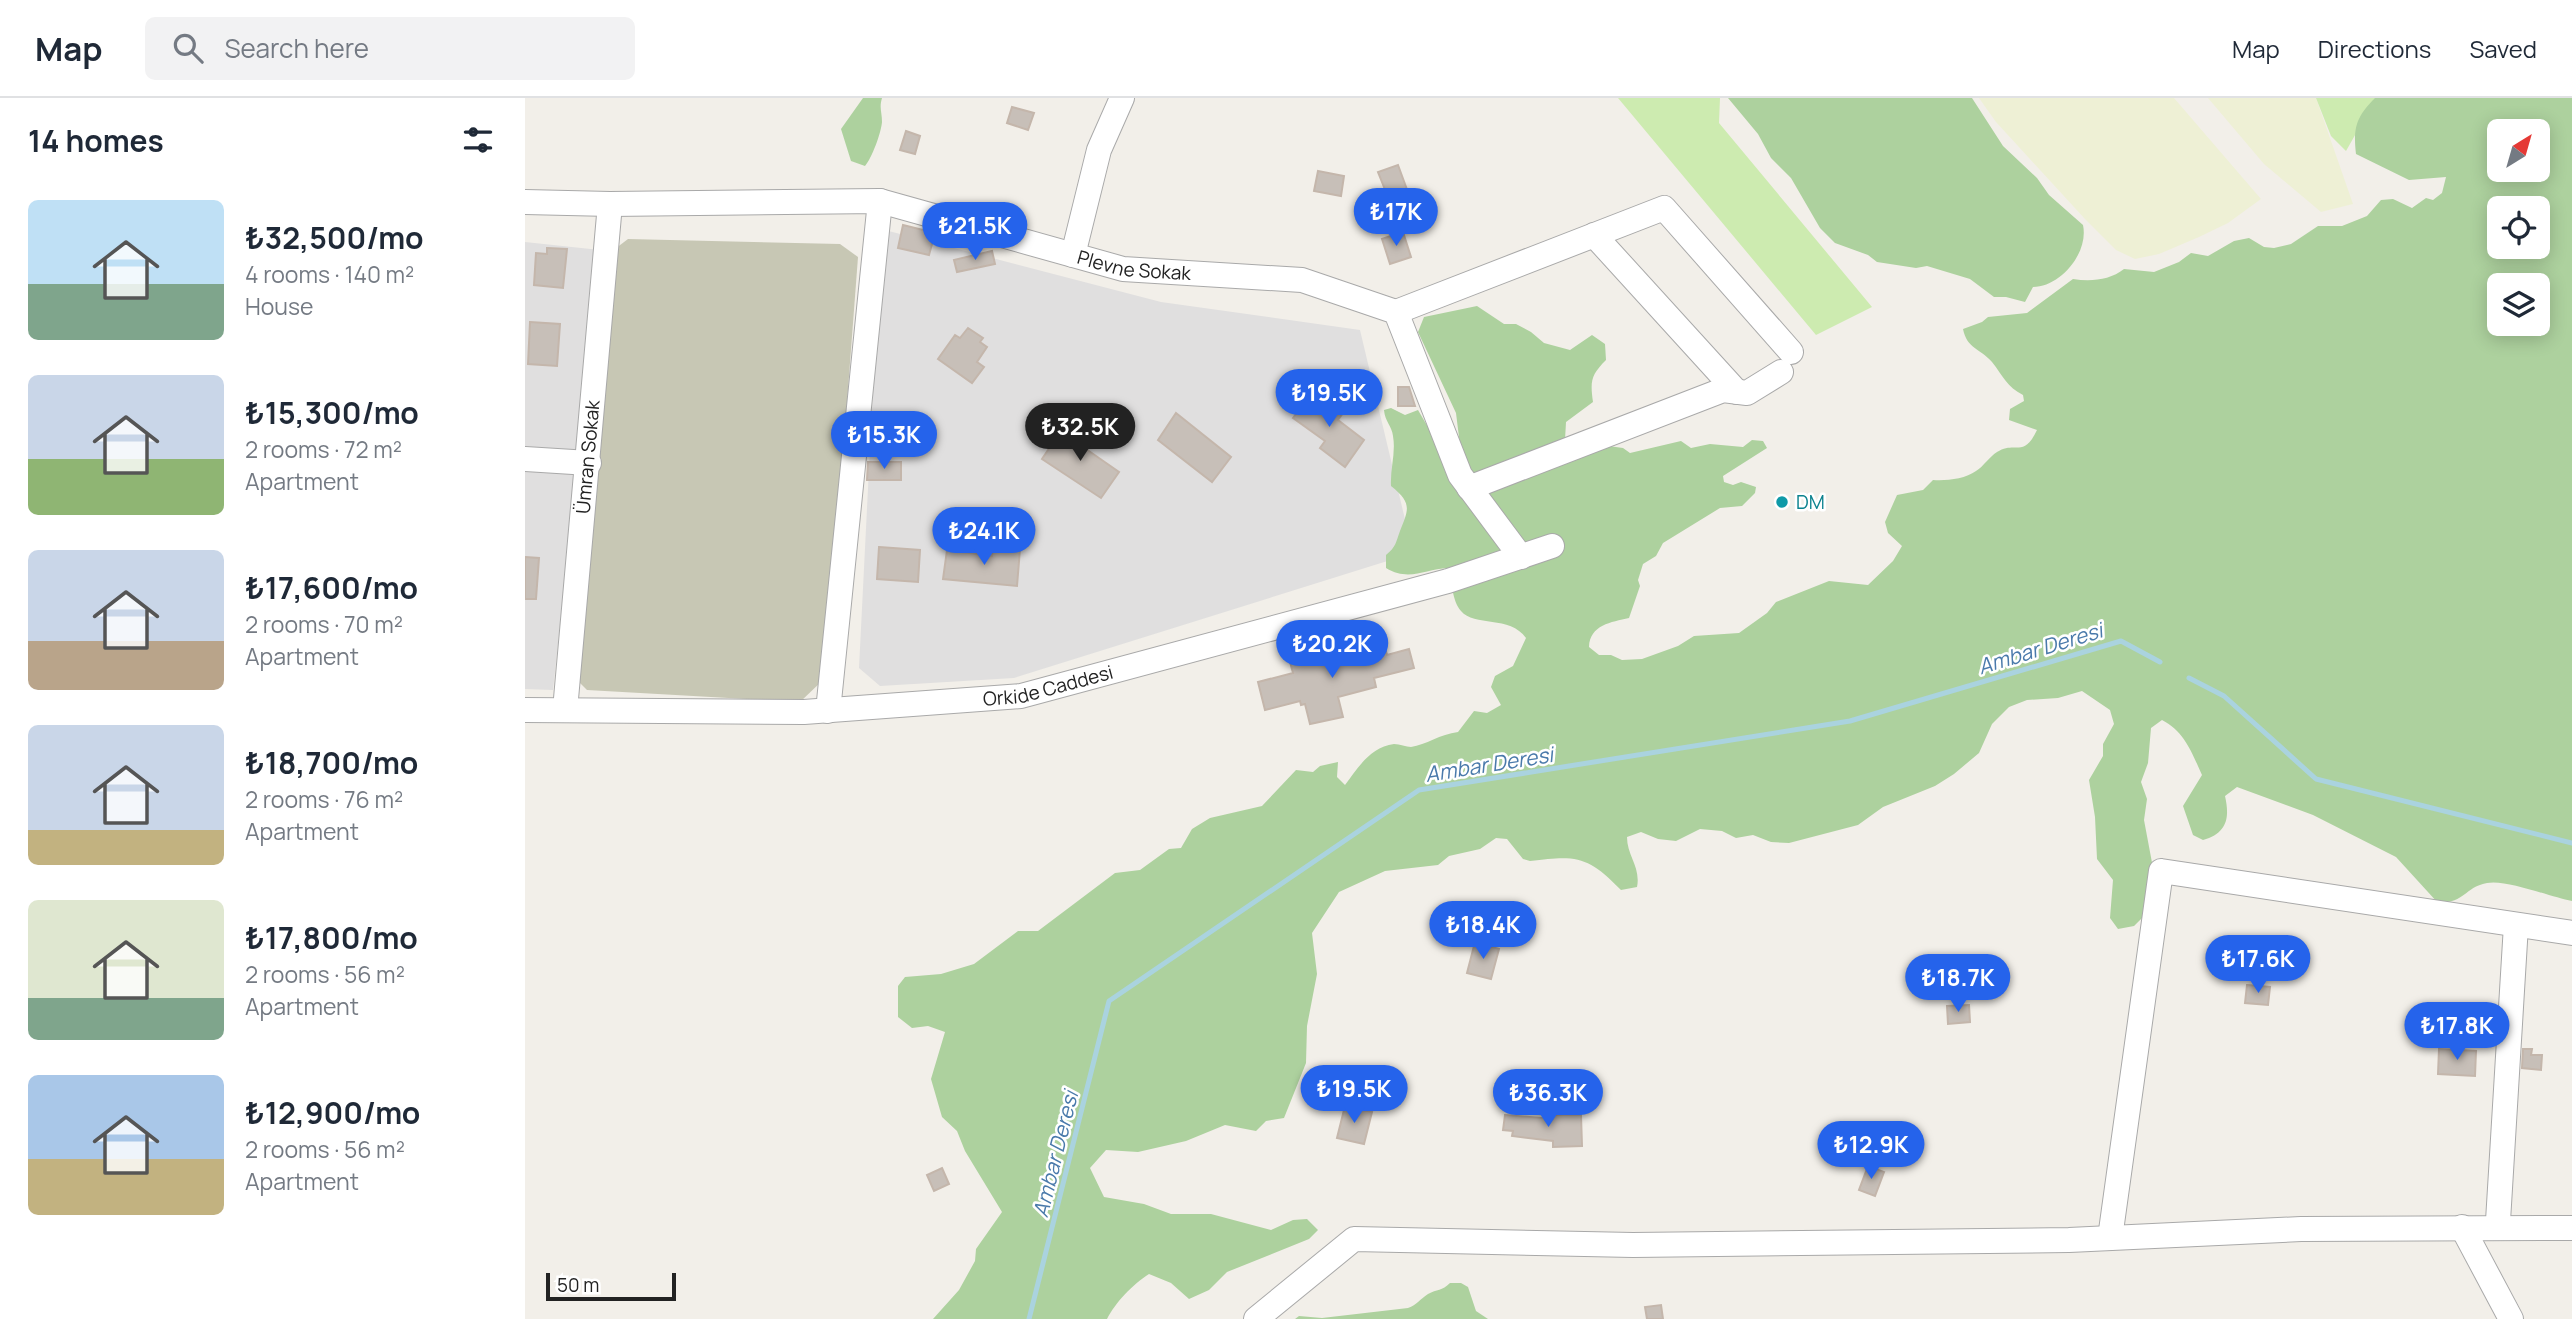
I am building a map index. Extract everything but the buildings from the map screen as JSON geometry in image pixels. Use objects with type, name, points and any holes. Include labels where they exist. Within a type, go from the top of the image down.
[{"type":"street","points":[[1073,255],[1099,150],[1122,98]]},
{"type":"street","points":[[828,711],[880,201]]},
{"type":"street","name":"Plevne Sokak","points":[[525,202],[610,204],[880,201],[1123,269],[1302,280],[1396,312]]},
{"type":"street","name":"Ümran Sokak","points":[[565,710],[610,204]]},
{"type":"street","points":[[1469,488],[1723,390],[1747,393],[1786,362],[1664,208],[1396,312],[1460,475],[1469,488],[1521,557]]},
{"type":"street","points":[[1594,235],[1737,392]]},
{"type":"street","points":[[525,459],[589,463]]},
{"type":"street","name":"Orkide Caddesi","points":[[525,709],[828,711],[1021,696],[1448,581],[1552,546]]},
{"type":"street","points":[[2110,1238],[2161,871],[2572,933]]},
{"type":"street","points":[[2498,1221],[2517,925]]},
{"type":"street","points":[[2462,1227],[2509,1318]]},
{"type":"street","points":[[1256,1319],[1354,1239],[1633,1245],[2110,1238],[2301,1229],[2572,1228]]},
{"type":"shaded area","points":[[1979,98],[2174,98],[2261,199],[2228,223],[2199,237],[2159,254],[2135,259],[2116,250],[2085,219],[1996,122]]},
{"type":"shaded area","points":[[2208,98],[2316,98],[2353,204],[2321,212],[2264,164]]},
{"type":"shaded area","points":[[881,229],[1161,302],[1360,330],[1413,553],[1014,678],[880,686],[859,668]]},
{"type":"shaded area","points":[[628,239],[840,244],[858,257],[830,627],[823,680],[800,702],[587,690],[574,677],[611,252]]},
{"type":"shaded area","points":[[525,242],[600,250],[553,690],[525,689]]},
{"type":"green space","points":[[863,98],[882,98],[880,132],[865,166],[851,161],[841,129]]},
{"type":"green space","points":[[1618,98],[1720,98],[1719,123],[1872,307],[1816,335]]},
{"type":"green space","points":[[1728,98],[1972,98],[2003,146],[2037,178],[2049,195],[2083,225],[2082,246],[2077,257],[2062,275],[2053,281],[2033,287],[2025,302],[1994,297],[1970,279],[1927,266],[1916,268],[1877,262],[1868,255],[1835,243],[1820,228],[1791,178],[1771,158],[1758,134]]},
{"type":"green space","points":[[2316,98],[2380,98],[2371,107],[2346,151],[2331,136]]},
{"type":"green space","points":[[2375,98],[2572,98],[2572,901],[2495,882],[2479,885],[2455,900],[2438,903],[2396,857],[2313,815],[2237,787],[2225,796],[2227,818],[2222,829],[2203,840],[2193,835],[2183,806],[2202,775],[2182,737],[2162,720],[2151,728],[2148,763],[2141,782],[2147,799],[2144,820],[2153,868],[2144,916],[2134,926],[2118,929],[2110,918],[2113,880],[2097,859],[2095,817],[2089,780],[2103,756],[2103,744],[2114,724],[2110,710],[2082,691],[2058,698],[2027,700],[2009,707],[1992,724],[1979,753],[1954,774],[1935,786],[1883,807],[1858,825],[1789,843],[1771,842],[1753,835],[1736,838],[1722,831],[1700,829],[1676,841],[1658,839],[1641,832],[1627,837],[1637,873],[1637,887],[1621,890],[1599,870],[1581,860],[1523,859],[1507,839],[1496,838],[1480,849],[1449,856],[1438,865],[1385,871],[1339,892],[1312,933],[1317,974],[1307,1026],[1306,1063],[1284,1118],[1266,1121],[1256,1131],[1225,1125],[1186,1141],[1138,1152],[1106,1150],[1090,1168],[1104,1197],[1144,1204],[1171,1214],[1211,1214],[1271,1230],[1293,1220],[1307,1219],[1318,1230],[1309,1239],[1227,1272],[1209,1290],[1189,1299],[1171,1283],[1149,1274],[1125,1294],[1107,1319],[933,1319],[959,1290],[975,1261],[976,1249],[1002,1212],[965,1151],[957,1131],[942,1117],[931,1079],[945,1032],[928,1026],[912,1028],[898,1017],[898,986],[905,977],[941,974],[974,964],[1018,931],[1038,931],[1115,873],[1140,870],[1169,849],[1181,848],[1192,829],[1210,818],[1262,806],[1296,770],[1313,772],[1320,766],[1338,762],[1337,777],[1345,785],[1365,759],[1378,749],[1394,744],[1417,746],[1458,732],[1474,711],[1487,713],[1501,705],[1491,687],[1495,676],[1513,666],[1526,638],[1511,626],[1474,619],[1461,611],[1454,596],[1448,568],[1402,574],[1386,568],[1386,555],[1395,544],[1407,507],[1403,497],[1391,486],[1394,442],[1384,410],[1391,408],[1405,415],[1418,410],[1432,434],[1460,445],[1456,413],[1418,332],[1424,317],[1477,306],[1504,324],[1516,324],[1531,332],[1544,343],[1570,350],[1592,335],[1605,344],[1606,360],[1593,379],[1593,402],[1566,422],[1565,440],[1623,448],[1630,453],[1681,441],[1691,448],[1710,444],[1743,447],[1752,440],[1763,441],[1767,448],[1723,476],[1724,482],[1733,485],[1741,482],[1756,487],[1755,493],[1742,506],[1720,508],[1663,543],[1656,556],[1643,564],[1638,580],[1640,586],[1629,618],[1597,629],[1590,640],[1589,647],[1599,655],[1611,655],[1622,660],[1642,659],[1678,646],[1694,636],[1739,633],[1767,613],[1776,602],[1829,581],[1868,585],[1893,561],[1902,546],[1888,533],[1885,522],[1897,495],[1923,490],[1933,480],[1949,480],[1972,474],[1997,452],[2028,444],[2037,430],[2009,420],[2010,409],[2024,401],[2023,395],[2009,385],[1992,362],[1971,345],[1963,329],[1988,317],[2027,313],[2073,279],[2100,279],[2113,276],[2124,269],[2154,272],[2179,262],[2191,253],[2208,256],[2234,241],[2249,238],[2264,247],[2274,248],[2291,244],[2318,226],[2342,226],[2367,216],[2381,200],[2393,199],[2412,208],[2426,198],[2433,200],[2442,193],[2446,177],[2409,180],[2356,154],[2355,137],[2360,117]]},
{"type":"green space","points":[[1450,1283],[1461,1283],[1468,1287],[1476,1311],[1488,1319],[1295,1319],[1299,1316],[1322,1318],[1408,1308]]},
{"type":"waterway","name":"Ambar Deresi","points":[[1029,1319],[1109,1001],[1419,790],[1850,721],[2121,641],[2160,662]]},
{"type":"waterway","name":"Ambar Deresi","points":[[2189,678],[2224,696],[2316,779],[2572,843]]},
{"type":"place","name":"DM","points":[[1782,502]]}]
